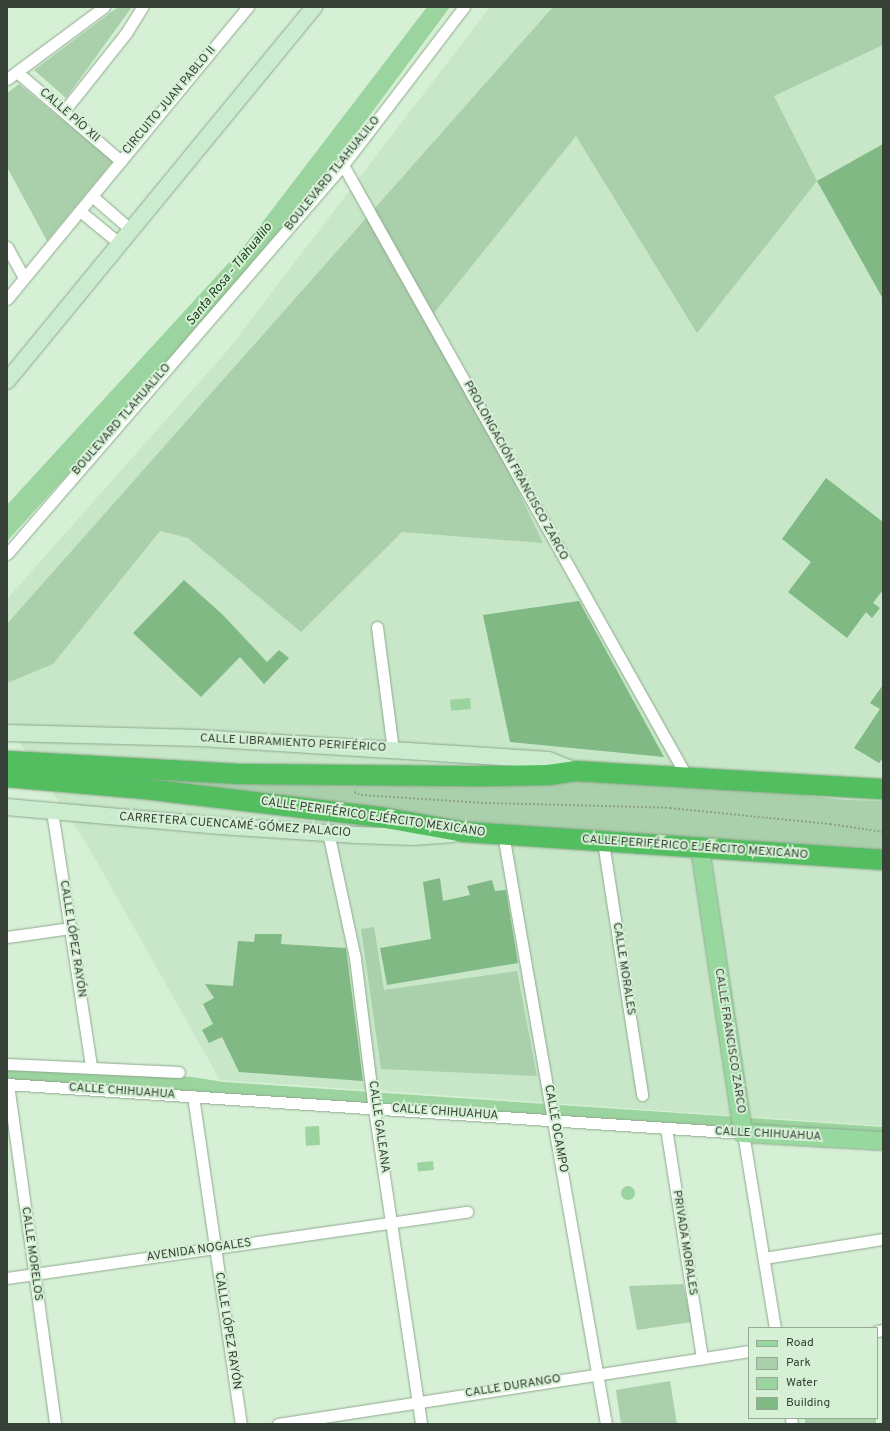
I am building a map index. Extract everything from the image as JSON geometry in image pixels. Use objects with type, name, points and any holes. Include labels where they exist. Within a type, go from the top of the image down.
[{"type":"highway","points":[[7,761],[239,774],[486,776],[548,775],[577,771],[883,789]]},
{"type":"highway","name":"CALLE PERIFÉRICO EJÉRCITO MEXICANO","points":[[7,777],[145,789],[372,816],[464,832],[883,860]]},
{"type":"main road","points":[[7,381],[314,7]]},
{"type":"main road","name":"CALLE LIBRAMIENTO PERIFÉRICO","points":[[7,733],[200,738],[548,760],[577,771]]},
{"type":"main road","name":"CARRETERA CUENCAMÉ-GÓMEZ PALACIO","points":[[7,807],[220,826],[413,837],[464,832]]},
{"type":"main road","name":"CALLE FRANCISCO ZARCO","points":[[700,848],[742,1130]]},
{"type":"main road","name":"CALLE CHIHUAHUA","points":[[742,1130],[883,1141]]},
{"type":"street","points":[[7,79],[104,7]]},
{"type":"street","points":[[64,111],[126,33],[142,7]]},
{"type":"street","name":"CIRCUITO JUAN PABLO II","points":[[7,299],[248,7]]},
{"type":"street","name":"BOULEVARD TLAHUALILO","points":[[7,554],[343,165],[464,7]]},
{"type":"street","name":"CALLE PÍO XII","points":[[17,72],[121,161]]},
{"type":"street","name":"PROLONGACIÓN FRANCISCO ZARCO","points":[[343,165],[687,777]]},
{"type":"street","points":[[92,196],[131,230]]},
{"type":"street","points":[[80,211],[120,244]]},
{"type":"street","points":[[7,247],[24,278]]},
{"type":"street","points":[[377,627],[393,750]]},
{"type":"street","name":"CALLE LÓPEZ RAYÓN","points":[[52,810],[91,1067]]},
{"type":"street","name":"CALLE GALEANA","points":[[328,832],[355,958],[374,1105],[421,1424]]},
{"type":"street","name":"CALLE OCAMPO","points":[[503,834],[606,1424]]},
{"type":"street","name":"CALLE MORALES","points":[[603,842],[642,1095]]},
{"type":"street","points":[[7,937],[70,928]]},
{"type":"street","points":[[7,1064],[179,1072]]},
{"type":"street","name":"CALLE CHIHUAHUA","points":[[7,1084],[193,1096],[374,1105],[553,1117],[666,1128],[742,1130]]},
{"type":"street","name":"CALLE MORELOS","points":[[7,1084],[55,1424]]},
{"type":"street","name":"CALLE LÓPEZ RAYÓN","points":[[193,1096],[241,1424]]},
{"type":"street","name":"PRIVADA MORALES","points":[[666,1128],[702,1358]]},
{"type":"street","name":"CALLE FRANCISCO ZARCO","points":[[742,1130],[776,1327]]},
{"type":"street","name":"AVENIDA NOGALES","points":[[7,1278],[467,1212]]},
{"type":"street","points":[[764,1258],[883,1239]]},
{"type":"street","name":"CALLE DURANGO","points":[[278,1424],[748,1351]]},
{"type":"path","points":[[332,774],[341,785],[361,795],[485,803],[615,805],[670,808],[822,823],[883,832]]},
{"type":"shaded area","points":[[490,7],[883,7],[883,1126],[220,1080],[88,846],[7,723],[7,599],[227,351]]},
{"type":"green space","points":[[118,7],[132,7],[66,98],[34,70]]},
{"type":"green space","points":[[553,7],[883,7],[883,45],[774,96],[817,181],[697,333],[576,136],[434,313],[543,543],[402,532],[301,632],[188,538],[160,531],[53,664],[7,683],[7,624]]},
{"type":"green space","points":[[19,84],[113,161],[47,241],[7,167],[7,93]]},
{"type":"green space","points":[[131,776],[544,779],[744,788],[845,800],[883,801],[883,866],[465,829],[119,784]]},
{"type":"green space","points":[[374,927],[384,990],[517,971],[537,1076],[381,1069],[361,929]]},
{"type":"green space","points":[[683,1284],[692,1322],[637,1330],[629,1286]]},
{"type":"green space","points":[[670,1381],[677,1424],[621,1424],[616,1390]]},
{"type":"green space","points":[[805,1419],[876,1419],[876,1424],[805,1424]]},
{"type":"water","name":"Santa Rosa - Tlahualilo","points":[[427,7],[450,7],[258,266],[7,541],[7,505],[245,245]]},
{"type":"water","points":[[470,698],[471,709],[451,711],[450,700]]},
{"type":"water","points":[[7,1067],[192,1077],[224,1082],[883,1127],[883,1137],[7,1080]]},
{"type":"water","points":[[319,1126],[320,1145],[306,1146],[305,1127]]},
{"type":"water","points":[[433,1161],[434,1170],[418,1172],[417,1163]]},
{"type":"water","points":[[628,1186],[633,1188],[635,1193],[633,1198],[628,1200],[623,1198],[621,1193],[623,1188]]},
{"type":"building","points":[[883,144],[883,299],[817,181]]},
{"type":"building","points":[[826,478],[883,522],[883,590],[873,603],[880,608],[872,618],[866,612],[847,638],[788,592],[811,562],[782,539]]},
{"type":"building","points":[[184,580],[223,615],[267,662],[279,650],[289,658],[264,684],[240,657],[201,697],[133,633]]},
{"type":"building","points":[[579,601],[664,757],[510,742],[483,615]]},
{"type":"building","points":[[883,685],[883,758],[879,763],[854,748],[880,709],[870,703]]},
{"type":"building","points":[[440,878],[443,901],[470,895],[467,886],[492,880],[495,891],[506,890],[518,963],[387,985],[380,948],[431,939],[423,882]]},
{"type":"building","points":[[255,934],[282,934],[281,944],[346,948],[363,1081],[239,1072],[222,1037],[209,1043],[202,1030],[213,1024],[203,1004],[214,998],[205,984],[233,986],[238,941],[254,942]]}]
